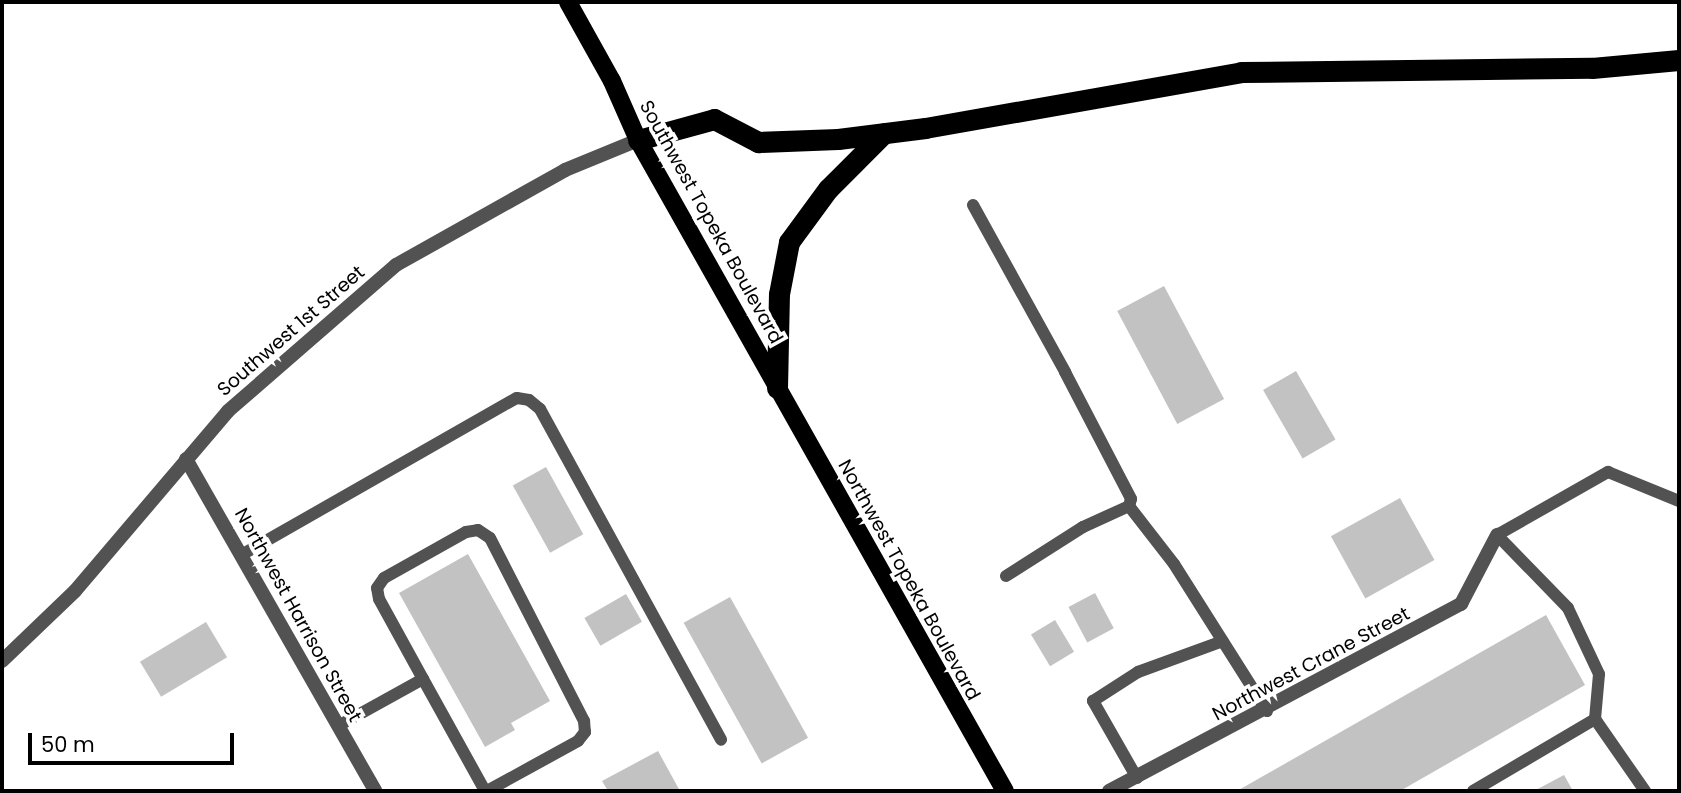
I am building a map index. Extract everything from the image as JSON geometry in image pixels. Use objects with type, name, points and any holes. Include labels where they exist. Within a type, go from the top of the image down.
[{"type":"highway","points":[[638,140],[715,119],[758,142],[884,133],[1241,72],[1592,68],[1679,60]]},
{"type":"highway","points":[[778,388],[779,294],[789,242],[828,189],[884,133]]},
{"type":"main road","name":"Southwest Topeka Boulevard","points":[[568,2],[612,81],[638,140],[778,388]]},
{"type":"main road","name":"Northwest Topeka Boulevard","points":[[778,388],[1005,791]]},
{"type":"street","name":"Southwest 1st Street","points":[[2,661],[75,591],[186,459],[276,366],[396,265],[565,170],[638,140]]},
{"type":"street","name":"Northwest Harrison Street","points":[[186,459],[243,554],[375,791]]},
{"type":"street","name":"Northwest Crane Street","points":[[1117,789],[1267,711],[1461,604],[1496,535]]},
{"type":"lane","points":[[973,205],[1131,499],[1129,506],[1083,527],[1006,576]]},
{"type":"lane","points":[[243,554],[517,398],[529,400],[540,409],[721,740]]},
{"type":"lane","points":[[1645,791],[1595,719],[1599,674],[1568,608],[1496,535],[1608,472],[1679,501]]},
{"type":"lane","points":[[1129,506],[1174,564],[1267,711]]},
{"type":"lane","points":[[478,530],[490,538],[584,721],[585,732],[578,741],[486,791],[423,678],[379,599],[377,588],[384,578],[466,532],[478,530]]},
{"type":"lane","points":[[1137,778],[1093,701],[1138,672],[1223,641]]},
{"type":"lane","points":[[338,726],[423,678]]},
{"type":"lane","points":[[1473,791],[1595,719]]},
{"type":"building","points":[[1164,286],[1224,399],[1177,424],[1117,311]]},
{"type":"building","points":[[1296,371],[1336,439],[1303,458],[1263,390]]},
{"type":"building","points":[[546,467],[583,534],[550,553],[513,485]]},
{"type":"building","points":[[1400,498],[1434,560],[1365,598],[1331,536]]},
{"type":"building","points":[[468,554],[550,701],[511,723],[515,730],[485,747],[399,593]]},
{"type":"building","points":[[1095,593],[1114,628],[1087,642],[1069,607]]},
{"type":"building","points":[[626,594],[642,622],[600,646],[584,618]]},
{"type":"building","points":[[730,597],[808,738],[762,764],[684,623]]},
{"type":"building","points":[[1546,615],[1585,685],[1400,791],[1237,791]]},
{"type":"building","points":[[1055,620],[1074,652],[1050,666],[1031,634]]},
{"type":"building","points":[[206,622],[227,657],[161,697],[140,662]]},
{"type":"building","points":[[658,751],[680,791],[608,791],[602,781]]},
{"type":"building","points":[[1564,775],[1573,791],[1534,791]]}]
